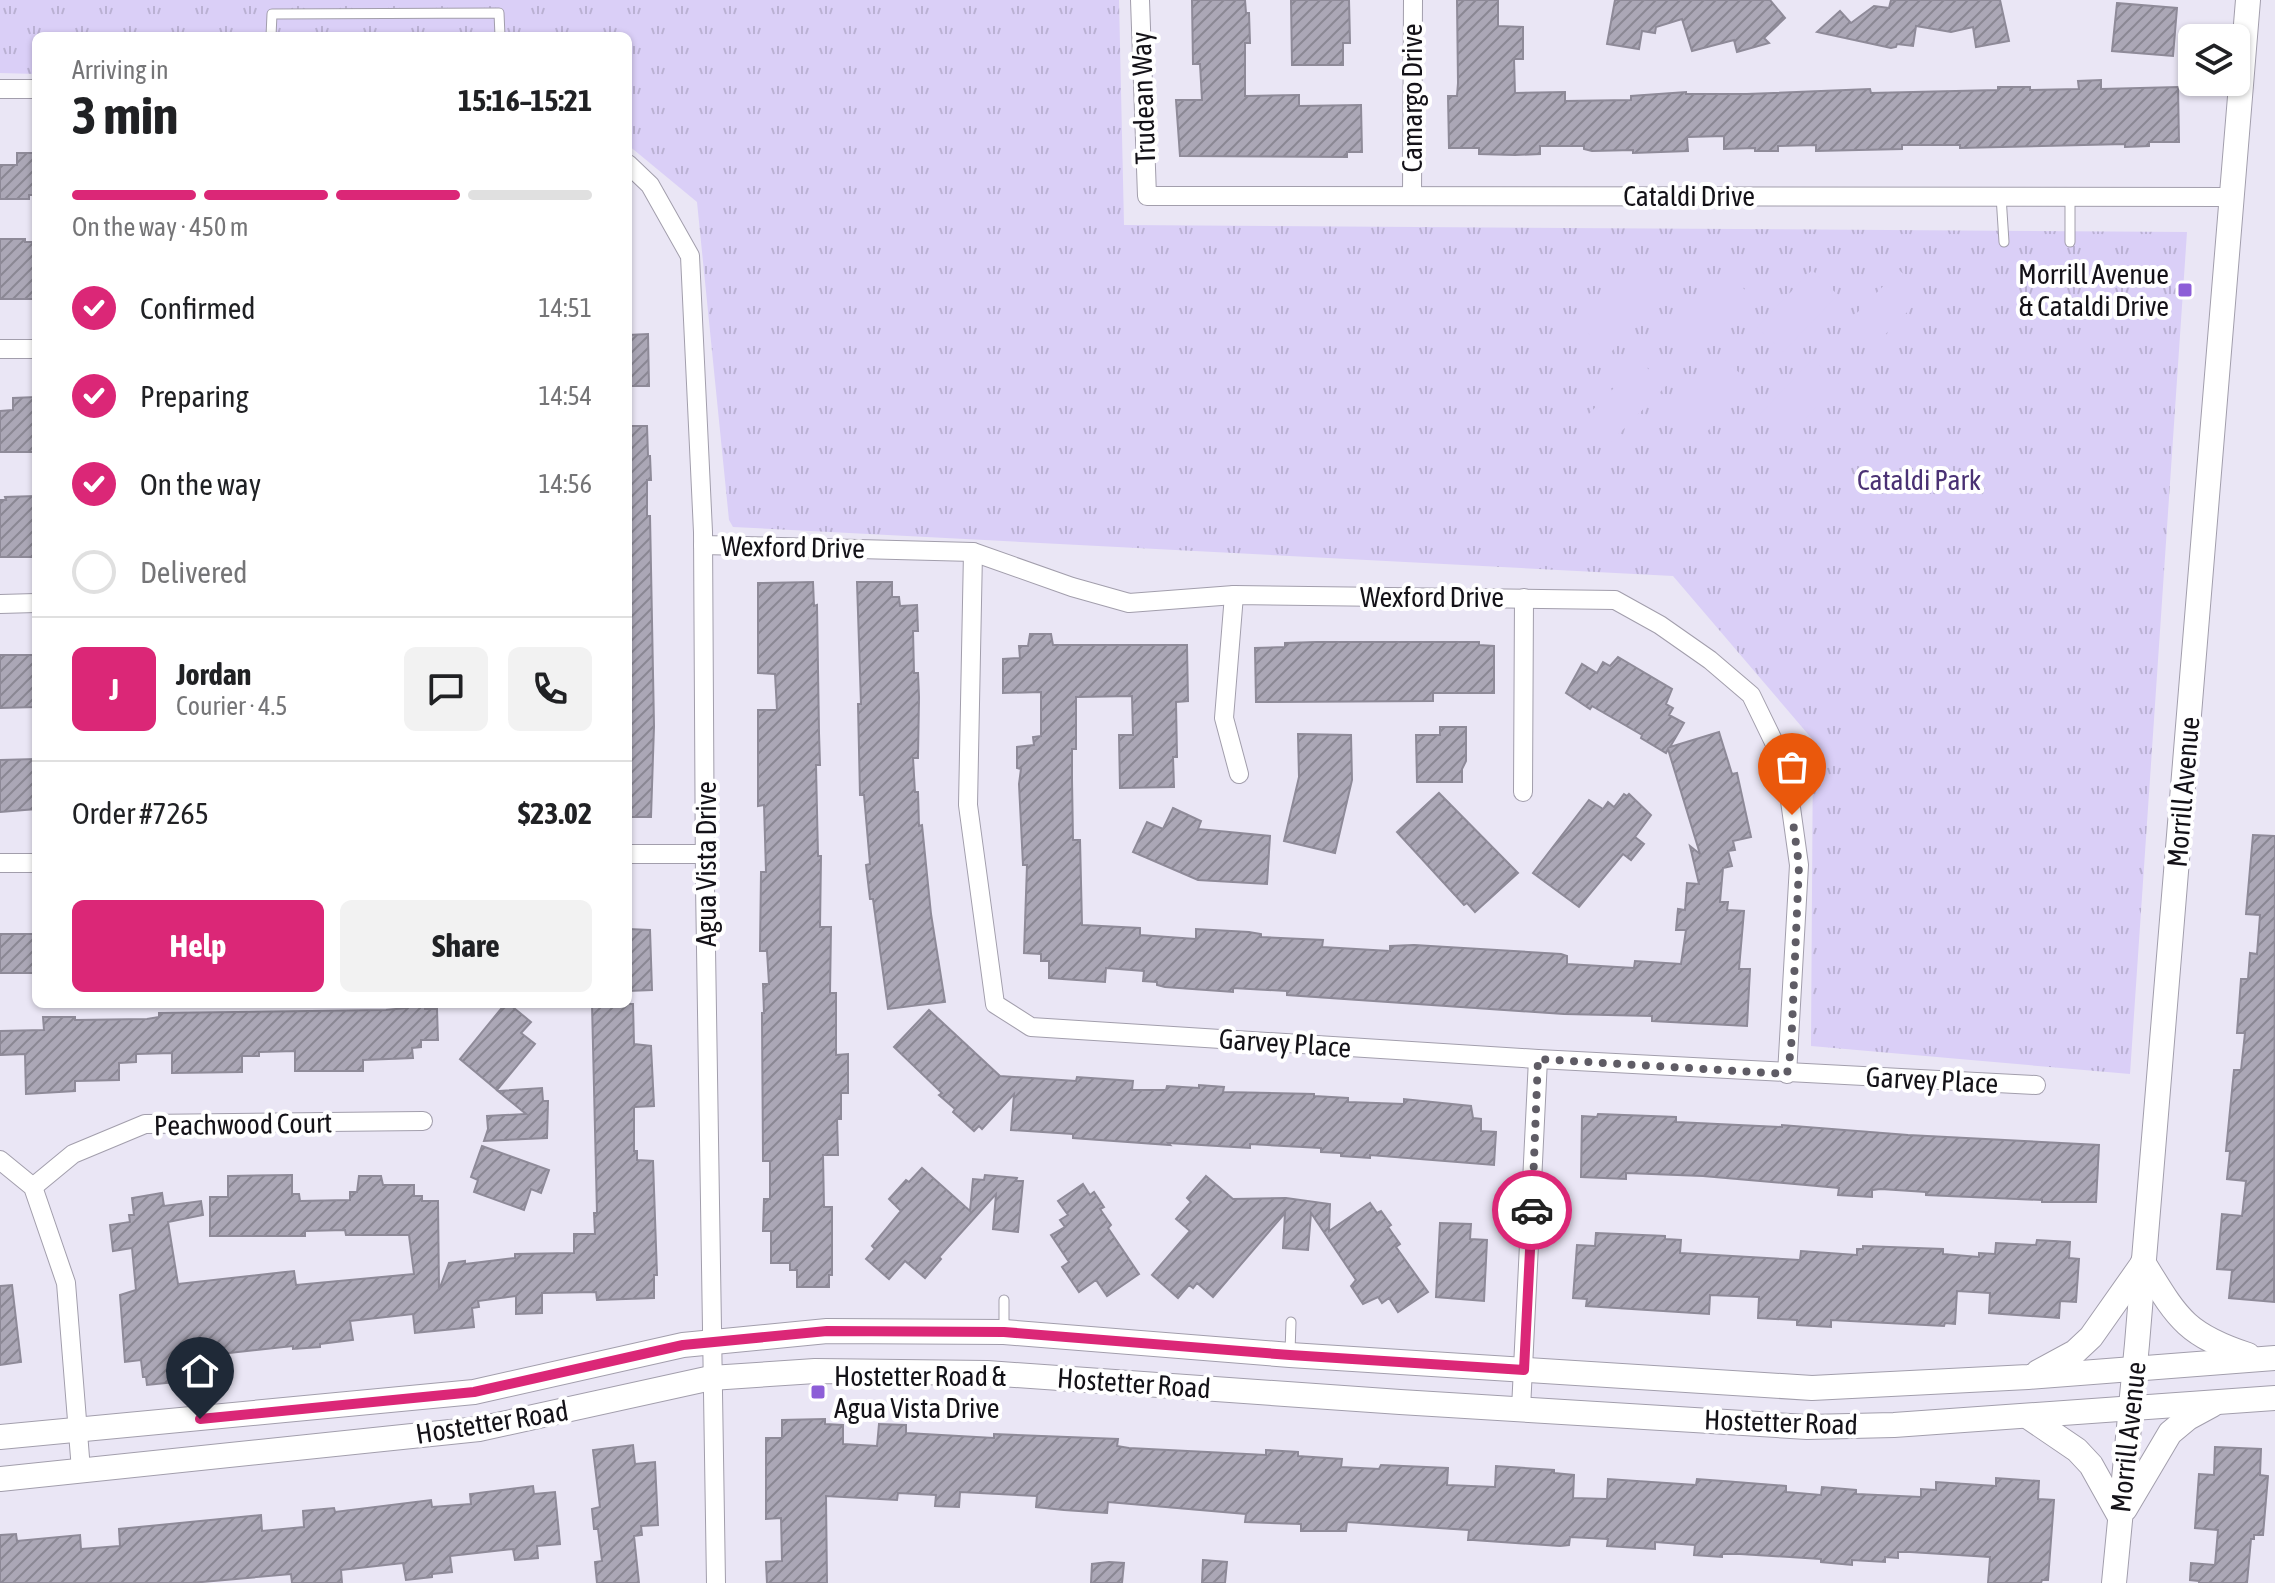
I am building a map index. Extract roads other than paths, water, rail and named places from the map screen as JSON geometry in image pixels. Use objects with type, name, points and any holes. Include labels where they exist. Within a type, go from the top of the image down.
[{"type":"main road","name":"Morrill Avenue","points":[[2114,1583],[2135,1368],[2248,0]]},
{"type":"main road","points":[[2028,1377],[2075,1352],[2091,1337],[2143,1262],[2171,1307],[2191,1330],[2216,1344],[2268,1358]]},
{"type":"main road","name":"Hostetter Road","points":[[0,1437],[474,1392],[683,1345],[827,1331],[1004,1332],[1290,1355],[1812,1388],[2028,1377],[2268,1358]]},
{"type":"main road","name":"Hostetter Road","points":[[0,1479],[479,1429],[711,1378],[815,1371],[987,1373],[1807,1427],[1894,1425],[2275,1398]]},
{"type":"main road","points":[[2120,1517],[2170,1433],[2188,1418],[2217,1402]]},
{"type":"main road","points":[[2027,1416],[2077,1450],[2091,1465],[2120,1517]]},
{"type":"street","name":"Trudean Way","points":[[1140,0],[1147,196]]},
{"type":"street","name":"Camargo Drive","points":[[1412,196],[1413,0]]},
{"type":"street","points":[[0,89],[32,89]]},
{"type":"street","name":"Agua Vista Drive","points":[[632,168],[650,185],[690,256],[703,545],[711,1378],[716,1583]]},
{"type":"street","name":"Cataldi Drive","points":[[1147,196],[2232,197]]},
{"type":"street","points":[[0,349],[32,349]]},
{"type":"street","name":"Wexford Drive","points":[[703,545],[973,552],[1072,587],[1129,603],[1234,595],[1615,600],[1685,643],[1751,695],[1785,765],[1799,865],[1791,1050],[1787,1074]]},
{"type":"street","name":"Garvey Place","points":[[973,552],[968,805],[995,1004],[1031,1027],[1787,1074],[2036,1085]]},
{"type":"street","points":[[1234,595],[1224,718],[1239,774]]},
{"type":"street","points":[[1523,792],[1524,598]]},
{"type":"street","points":[[0,604],[32,603]]},
{"type":"street","points":[[632,854],[705,854]]},
{"type":"street","points":[[0,863],[32,863]]},
{"type":"street","points":[[1521,1409],[1538,1059]]},
{"type":"street","name":"Peachwood Court","points":[[33,1187],[73,1154],[145,1124],[423,1121]]},
{"type":"street","points":[[0,1160],[33,1187],[66,1283],[81,1470]]},
{"type":"lane","points":[[271,32],[272,14],[468,13],[499,13],[500,32]]},
{"type":"lane","points":[[2001,196],[2004,242]]},
{"type":"lane","points":[[2070,196],[2070,242]]},
{"type":"lane","points":[[1004,1300],[1004,1332]]},
{"type":"lane","points":[[1290,1355],[1291,1322]]},
{"type":"place","name":"Morrill Avenue & Cataldi Drive","points":[[2185,290]]},
{"type":"place","name":"Hostetter Road & Agua Vista Drive","points":[[818,1392]]},
{"type":"park label","name":"Cataldi Park","points":[[1919,480]]}]
